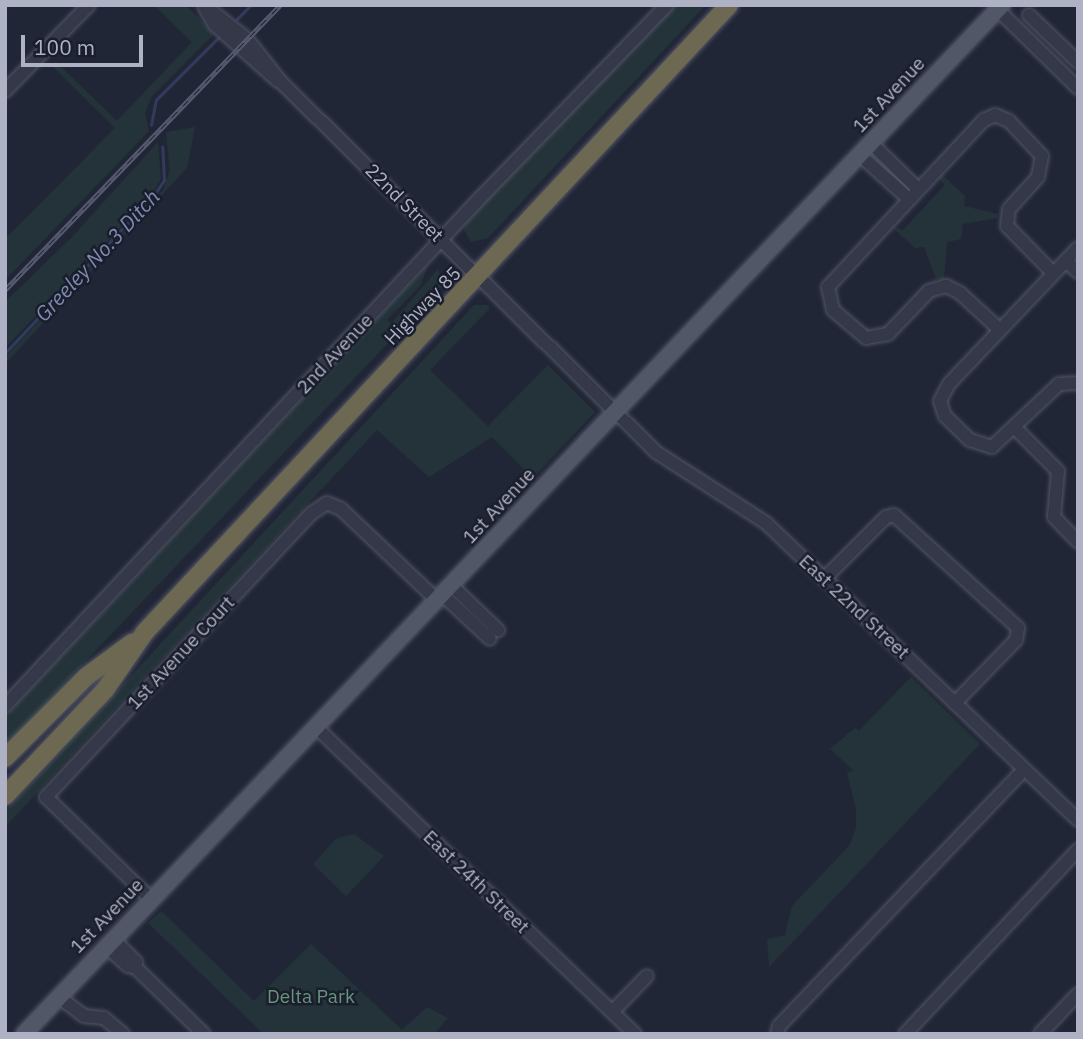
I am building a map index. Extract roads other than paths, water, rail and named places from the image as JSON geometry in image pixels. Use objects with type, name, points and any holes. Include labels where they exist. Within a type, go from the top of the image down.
[{"type":"highway","name":"Highway 85","points":[[7,794],[105,690],[145,632],[480,277],[729,5]]},
{"type":"highway","name":"Highway 85","points":[[5,758],[62,704],[87,676],[145,632]]},
{"type":"highway","points":[[5,772],[62,704]]},
{"type":"main road","name":"1st Avenue","points":[[24,1034],[318,729],[1000,8]]},
{"type":"street","points":[[5,91],[89,5]]},
{"type":"street","name":"22nd Street","points":[[281,82],[267,74],[215,25],[204,5],[247,39],[281,82],[616,412]]},
{"type":"street","name":"2nd Avenue","points":[[5,706],[442,239],[667,5]]},
{"type":"street","points":[[1000,8],[1078,88]]},
{"type":"street","points":[[1029,15],[1078,62]]},
{"type":"street","points":[[1000,330],[960,293],[946,286],[929,291],[879,339],[858,333],[833,310],[827,295],[831,281],[984,120],[995,116],[1009,121],[1034,145],[1042,163],[1038,177],[1009,209],[1007,226],[1053,273]]},
{"type":"street","points":[[867,150],[918,189]]},
{"type":"street","points":[[867,150],[909,199]]},
{"type":"street","points":[[1078,248],[948,384],[940,401],[945,416],[977,445],[992,447],[1059,384],[1078,383]]},
{"type":"street","points":[[1066,261],[1078,272]]},
{"type":"street","name":"East 22nd Street","points":[[616,412],[672,464],[766,523],[1078,820]]},
{"type":"street","points":[[1015,428],[1058,471],[1060,484],[1054,517],[1078,542]]},
{"type":"street","name":"1st Avenue Court","points":[[152,900],[46,797],[316,509],[327,503],[341,509],[444,594]]},
{"type":"street","points":[[824,579],[891,516],[900,517],[1018,628],[1019,634],[955,703]]},
{"type":"street","points":[[444,594],[494,635]]},
{"type":"street","name":"East 24th Street","points":[[318,729],[635,1034]]},
{"type":"street","points":[[777,1033],[1024,769]]},
{"type":"street","points":[[905,1034],[1078,850]]},
{"type":"street","points":[[111,943],[136,961],[135,967],[204,1034]]},
{"type":"street","points":[[612,1012],[647,976]]},
{"type":"street","points":[[1040,1034],[1078,994]]},
{"type":"street","points":[[60,998],[84,1016],[104,1017],[123,1034]]},
{"type":"waterway","points":[[237,19],[251,5]]},
{"type":"waterway","points":[[151,125],[156,100],[218,38]]},
{"type":"waterway","name":"Greeley No.3 Ditch","points":[[5,353],[154,195],[164,180],[162,147]]},
{"type":"railway","points":[[5,290],[280,5]]},
{"type":"park label","name":"Delta Park","points":[[311,997]]}]
